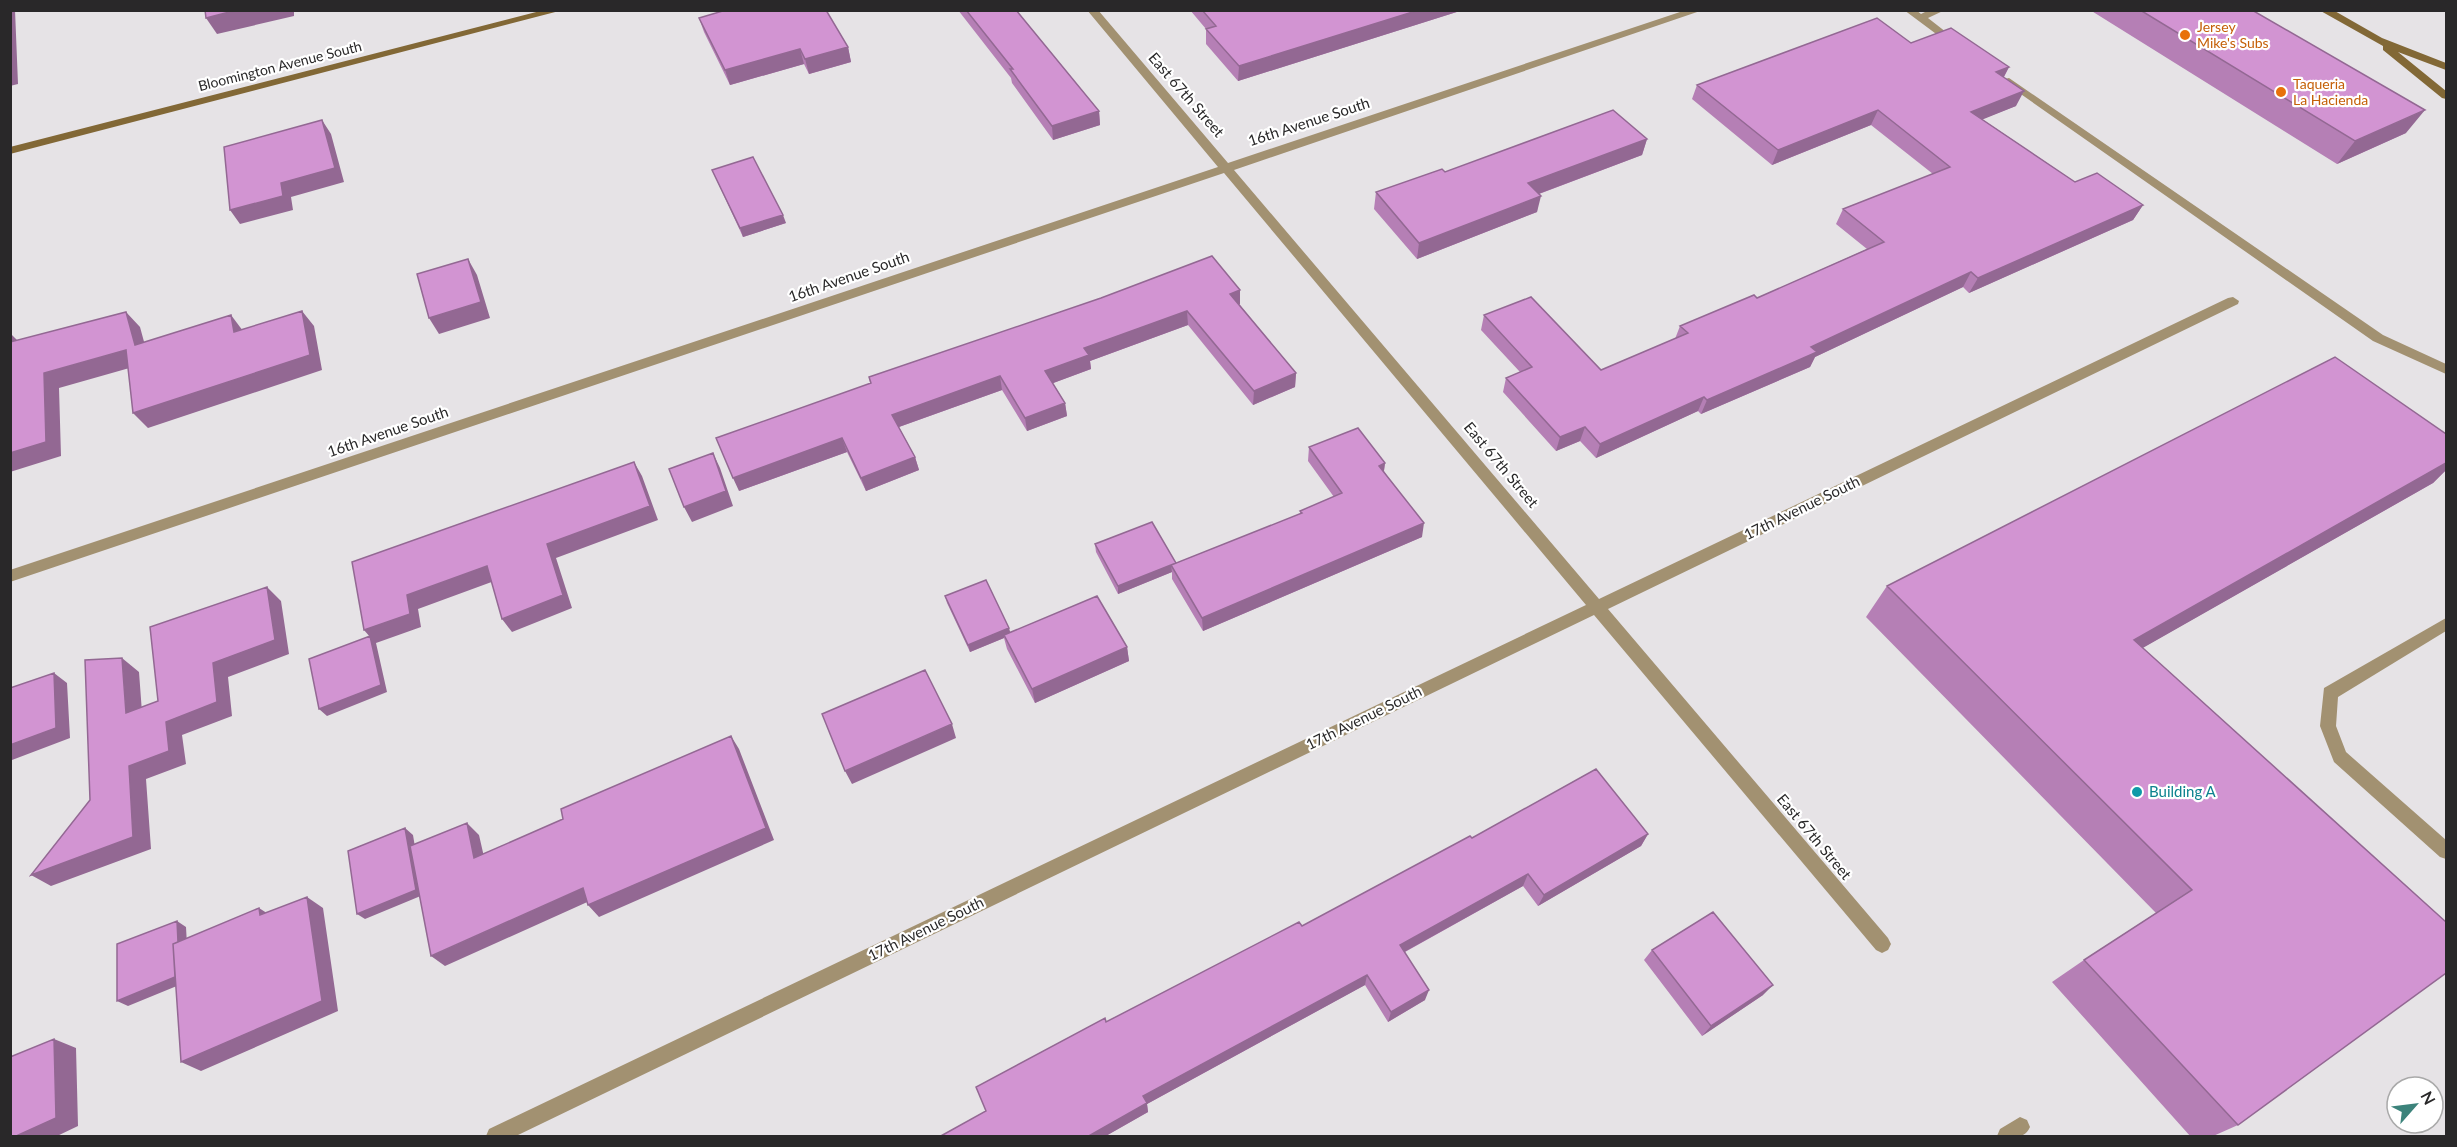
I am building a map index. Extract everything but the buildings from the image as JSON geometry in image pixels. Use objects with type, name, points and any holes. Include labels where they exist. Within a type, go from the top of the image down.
[{"type":"street","name":"Bloomington Avenue South","points":[[10,151],[558,10]]},
{"type":"street","name":"East 67th Street","points":[[1092,10],[1598,605],[1881,944]]},
{"type":"street","name":"16th Avenue South","points":[[10,576],[1698,10]]},
{"type":"street","points":[[1914,14],[1940,10]]},
{"type":"street","points":[[2324,10],[2378,40],[2446,66]]},
{"type":"street","points":[[1914,14],[1964,50]]},
{"type":"street","points":[[2378,40],[2446,96]]},
{"type":"street","points":[[2003,77],[2378,338],[2446,369]]},
{"type":"street","name":"17th Avenue South","points":[[496,1137],[2233,301]]},
{"type":"street","points":[[2446,624],[2330,693],[2328,726],[2340,757],[2446,851]]},
{"type":"place","name":"Jersey Mike's Subs","points":[[2185,35]]},
{"type":"place","name":"Taqueria La Hacienda","points":[[2281,92]]},
{"type":"place","name":"Building A","points":[[2137,792]]}]
